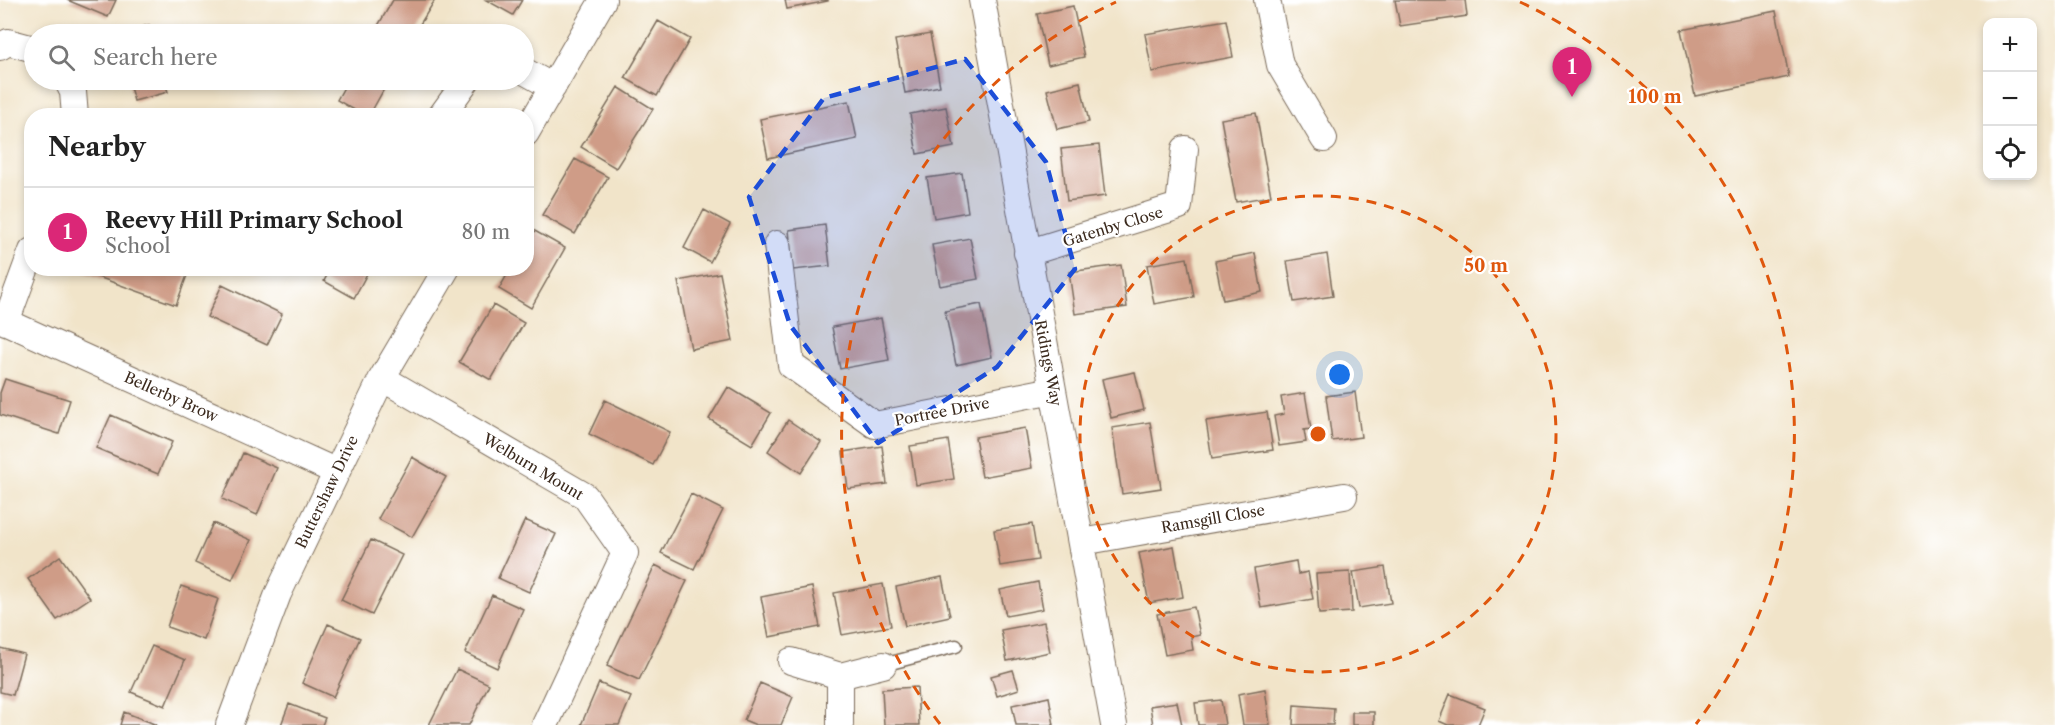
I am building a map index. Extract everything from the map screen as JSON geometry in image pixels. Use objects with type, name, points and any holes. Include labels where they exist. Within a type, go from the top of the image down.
[{"type":"street","points":[[534,120],[603,0]]},
{"type":"street","name":"Ridings Way","points":[[982,0],[1114,725]]},
{"type":"street","points":[[1267,0],[1280,65],[1324,139]]},
{"type":"street","points":[[0,47],[8,42],[24,46]]},
{"type":"street","points":[[534,76],[554,87]]},
{"type":"street","points":[[72,90],[74,108]]},
{"type":"street","points":[[447,108],[460,90]]},
{"type":"street","name":"Gatenby Close","points":[[1027,253],[1179,206],[1185,149]]},
{"type":"street","name":"Portree Drive","points":[[777,244],[791,365],[875,425],[1053,390]]},
{"type":"street","name":"Bellerby Brow","points":[[24,270],[3,320],[337,472]]},
{"type":"street","name":"Buttershaw Drive","points":[[229,725],[278,594],[382,378],[435,276]]},
{"type":"street","name":"Welburn Mount","points":[[382,378],[585,496],[625,553],[545,725]]},
{"type":"street","name":"Ramsgill Close","points":[[1082,542],[1344,496]]},
{"type":"street","points":[[791,661],[840,676],[883,664]]},
{"type":"street","points":[[840,676],[840,725]]},
{"type":"lane","points":[[883,664],[956,646]]},
{"type":"highlighted area","points":[[965,59],[1046,162],[1075,269],[997,367],[878,443],[790,325],[749,197],[824,98]]},
{"type":"building","points":[[67,0],[116,0],[108,17]]},
{"type":"building","points":[[393,0],[435,0],[420,24],[379,24]]},
{"type":"building","points":[[486,0],[522,0],[513,15]]},
{"type":"building","points":[[785,0],[828,0],[828,1],[787,9]]},
{"type":"building","points":[[1395,0],[1465,0],[1467,16],[1400,26]]},
{"type":"building","points":[[1073,6],[1084,57],[1048,65],[1037,14]]},
{"type":"building","points":[[1776,11],[1789,77],[1695,96],[1681,30]]},
{"type":"building","points":[[1226,20],[1233,57],[1152,72],[1145,34]]},
{"type":"building","points":[[658,21],[690,39],[657,96],[625,78]]},
{"type":"building","points":[[930,34],[940,86],[905,93],[895,40]]},
{"type":"building","points":[[1080,82],[1089,122],[1057,129],[1047,90]]},
{"type":"building","points":[[618,87],[653,109],[616,168],[581,147]]},
{"type":"building","points":[[131,90],[167,90],[168,92],[134,101]]},
{"type":"building","points":[[342,90],[383,90],[373,108],[351,108],[337,100]]},
{"type":"building","points":[[849,101],[857,139],[768,158],[760,119]]},
{"type":"building","points":[[946,107],[954,147],[917,154],[910,114]]},
{"type":"building","points":[[1256,113],[1271,196],[1236,202],[1221,119]]},
{"type":"building","points":[[1099,145],[1105,196],[1067,201],[1061,149]]},
{"type":"building","points":[[575,159],[608,177],[575,234],[542,215]]},
{"type":"building","points":[[962,173],[968,212],[934,218],[927,178]]},
{"type":"building","points":[[704,210],[730,224],[710,262],[684,248]]},
{"type":"building","points":[[825,225],[830,266],[793,270],[789,230]]},
{"type":"building","points":[[534,231],[565,248],[531,308],[499,289],[506,276],[534,276]]},
{"type":"building","points":[[970,238],[978,279],[940,286],[932,245]]},
{"type":"building","points":[[1255,253],[1262,292],[1223,300],[1215,261]]},
{"type":"building","points":[[1327,254],[1333,296],[1294,302],[1287,261]]},
{"type":"building","points":[[1187,258],[1194,297],[1154,304],[1147,265]]},
{"type":"building","points":[[1121,265],[1127,307],[1075,314],[1069,272]]},
{"type":"building","points":[[720,273],[733,341],[691,349],[678,281]]},
{"type":"building","points":[[95,276],[187,276],[176,305]]},
{"type":"building","points":[[327,276],[366,276],[354,298],[324,281]]},
{"type":"building","points":[[222,285],[282,314],[267,345],[207,317]]},
{"type":"building","points":[[981,304],[992,357],[956,365],[945,311]]},
{"type":"building","points":[[493,305],[524,323],[491,380],[459,362]]},
{"type":"building","points":[[881,318],[889,360],[840,369],[832,327]]},
{"type":"building","points":[[1135,372],[1144,410],[1111,418],[1102,379]]},
{"type":"building","points":[[5,379],[70,400],[59,434],[0,415],[0,393]]},
{"type":"building","points":[[728,387],[771,413],[752,445],[709,419]]},
{"type":"building","points":[[1355,392],[1361,437],[1332,441],[1326,396]]},
{"type":"building","points":[[1305,393],[1311,429],[1304,430],[1306,442],[1279,446],[1274,416],[1284,414],[1281,397]]},
{"type":"building","points":[[605,400],[670,432],[653,465],[589,434]]},
{"type":"building","points":[[1267,412],[1273,450],[1212,459],[1206,421]]},
{"type":"building","points":[[111,415],[172,442],[158,474],[96,448]]},
{"type":"building","points":[[788,420],[821,442],[801,473],[768,451]]},
{"type":"building","points":[[1150,422],[1161,488],[1122,494],[1112,428]]},
{"type":"building","points":[[1025,428],[1032,468],[982,477],[975,437]]},
{"type":"building","points":[[948,440],[954,479],[916,485],[910,446]]},
{"type":"building","points":[[882,446],[887,484],[848,489],[843,452]]},
{"type":"building","points":[[243,453],[277,468],[257,515],[222,499]]},
{"type":"building","points":[[412,457],[446,477],[412,537],[378,519]]},
{"type":"building","points":[[691,494],[723,510],[694,569],[661,553]]},
{"type":"building","points":[[525,520],[556,534],[529,592],[498,578]]},
{"type":"building","points":[[213,523],[251,540],[232,580],[195,563]]},
{"type":"building","points":[[1032,524],[1038,560],[1000,566],[994,530]]},
{"type":"building","points":[[371,540],[402,555],[372,615],[341,600]]},
{"type":"building","points":[[1174,546],[1183,597],[1149,603],[1139,553]]},
{"type":"building","points":[[60,556],[90,598],[57,620],[28,579]]},
{"type":"building","points":[[1296,561],[1298,574],[1308,572],[1313,599],[1261,608],[1254,569]]},
{"type":"building","points":[[655,565],[687,581],[639,680],[607,666]]},
{"type":"building","points":[[1385,567],[1391,603],[1359,608],[1353,572]]},
{"type":"building","points":[[1350,572],[1352,612],[1319,614],[1316,574]]},
{"type":"building","points":[[942,577],[950,616],[905,626],[896,587]]},
{"type":"building","points":[[1038,582],[1043,609],[1006,616],[1000,590]]},
{"type":"building","points":[[883,584],[891,626],[842,635],[834,593]]},
{"type":"building","points":[[181,586],[218,599],[204,640],[167,627]]},
{"type":"building","points":[[812,587],[820,627],[769,637],[761,597]]},
{"type":"building","points":[[492,595],[523,609],[497,668],[465,653]]},
{"type":"building","points":[[1194,607],[1200,635],[1191,637],[1193,650],[1165,655],[1157,614]]},
{"type":"building","points":[[1044,622],[1050,652],[1007,661],[1001,630]]},
{"type":"building","points":[[328,624],[360,638],[333,697],[302,683]]},
{"type":"building","points":[[152,646],[185,660],[165,706],[131,692]]},
{"type":"building","points":[[0,648],[24,654],[13,695],[0,692]]},
{"type":"building","points":[[457,669],[489,684],[469,725],[429,725]]},
{"type":"building","points":[[1013,670],[1019,689],[997,696],[991,676]]},
{"type":"building","points":[[599,683],[631,697],[619,725],[581,725]]},
{"type":"building","points":[[760,683],[793,697],[781,725],[756,725],[744,720]]},
{"type":"building","points":[[917,687],[919,725],[884,725],[882,689]]},
{"type":"building","points":[[1265,689],[1270,725],[1243,725],[1238,694]]},
{"type":"building","points":[[1450,694],[1485,708],[1478,725],[1448,725],[1439,721]]},
{"type":"building","points":[[1049,697],[1054,725],[1016,725],[1012,705]]},
{"type":"building","points":[[1221,700],[1225,725],[1198,725],[1195,703]]},
{"type":"building","points":[[1177,702],[1182,725],[1153,725],[1150,706]]},
{"type":"building","points":[[289,704],[325,718],[322,725],[281,725]]},
{"type":"building","points":[[1294,705],[1334,708],[1333,725],[1293,725]]},
{"type":"building","points":[[124,712],[157,725],[120,725]]},
{"type":"building","points":[[1352,712],[1374,712],[1374,725],[1352,725]]},
{"type":"place","name":"Reevy Hill Primary School","points":[[1572,97]]}]
